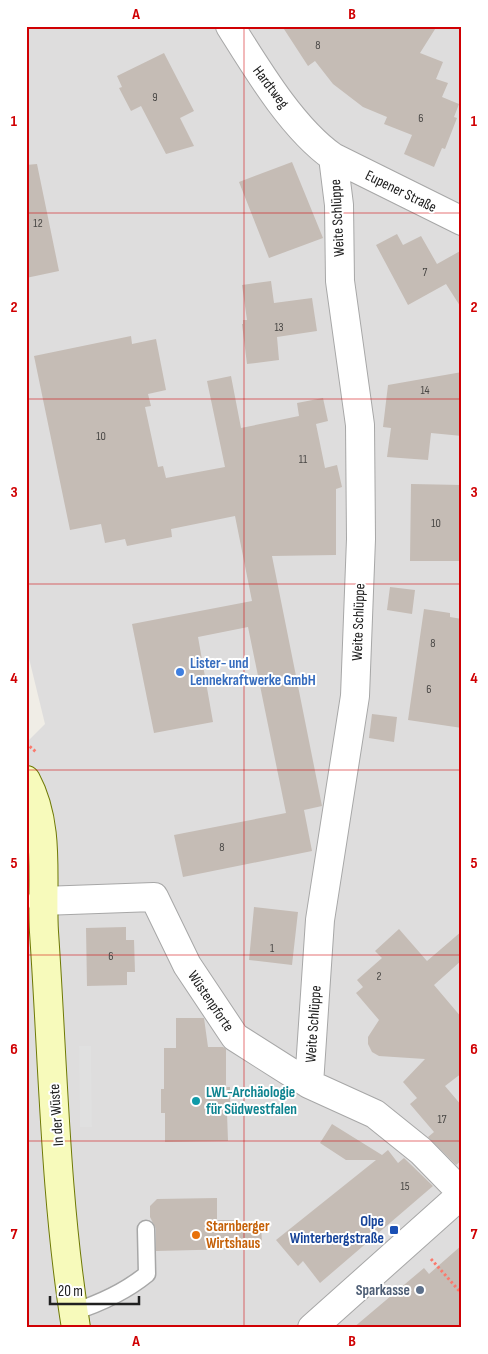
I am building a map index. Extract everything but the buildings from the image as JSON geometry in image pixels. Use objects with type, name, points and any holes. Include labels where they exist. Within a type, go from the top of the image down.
[{"type":"street","name":"Hardtweg","points":[[230,26],[264,79],[325,151]]},
{"type":"street","name":"Eupener Straße","points":[[325,151],[462,220]]},
{"type":"street","name":"Weite Schlüppe","points":[[309,1084],[320,920],[355,696],[361,539],[360,425],[340,281],[339,205],[325,151]]},
{"type":"street","name":"In der Wüste","points":[[26,780],[34,796],[42,832],[34,901]]},
{"type":"street","name":"In der Wüste","points":[[26,845],[34,901],[65,1259],[75,1320]]},
{"type":"street","name":"Wüstenpforte","points":[[34,901],[154,897],[187,965],[235,1037],[309,1084],[375,1114],[422,1151],[462,1194]]},
{"type":"street","points":[[312,1328],[462,1194]]},
{"type":"lane","points":[[75,1320],[96,1305],[130,1288],[147,1274],[146,1229]]},
{"type":"path","points":[[413,1239],[462,1294]]},
{"type":"shaded area","points":[[26,26],[462,26],[462,1328],[26,1328],[26,743],[45,724],[26,646]]},
{"type":"shaded area","points":[[79,1046],[91,1046],[92,1127],[80,1127]]},
{"type":"place","name":"Lister- und Lennekraftwerke GmbH","points":[[180,672]]},
{"type":"place","name":"LWL-Archäologie für Südwestfalen","points":[[196,1101]]},
{"type":"place","name":"Olpe Winterbergstraße","points":[[394,1230]]},
{"type":"place","name":"Starnberger Wirtshaus","points":[[196,1235]]},
{"type":"place","name":"Sparkasse","points":[[420,1290]]}]
